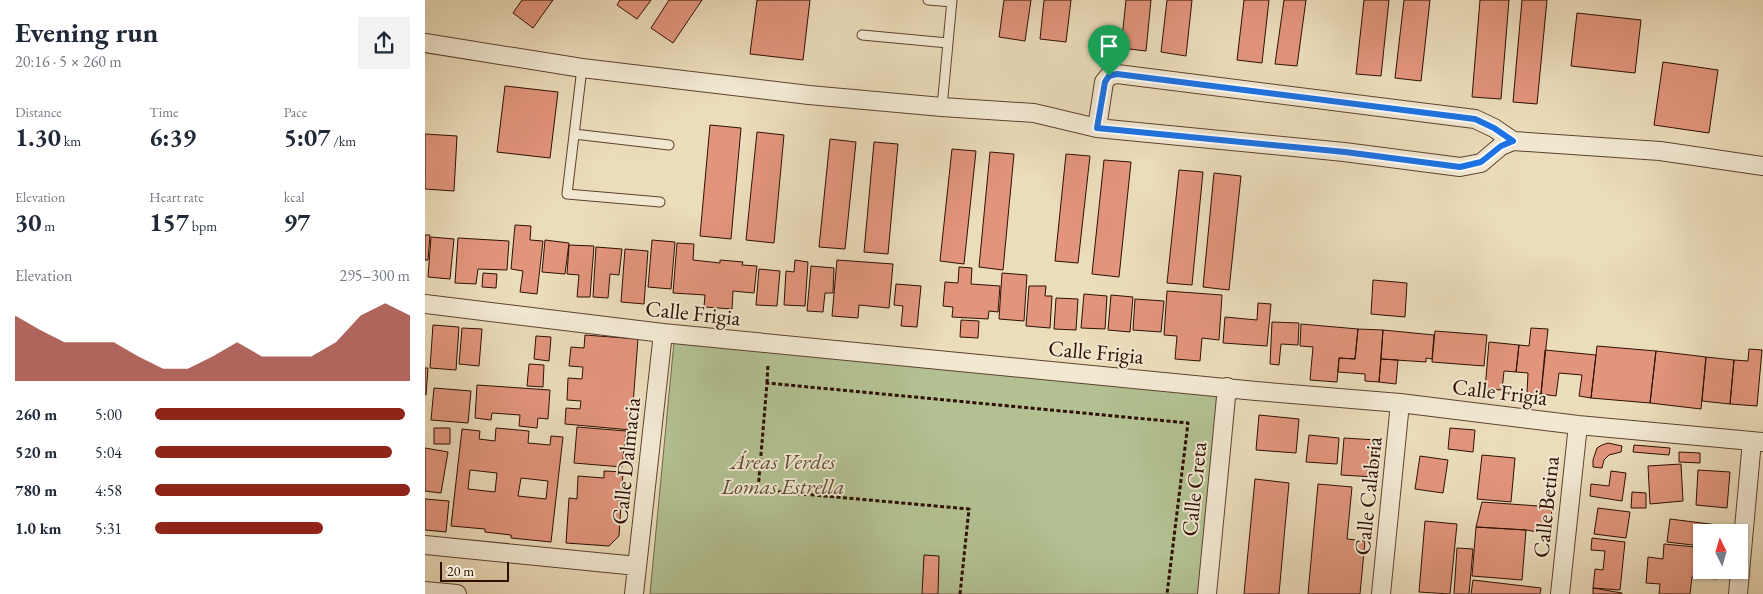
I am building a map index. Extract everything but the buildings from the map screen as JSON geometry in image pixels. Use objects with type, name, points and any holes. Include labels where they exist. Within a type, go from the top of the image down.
[{"type":"street","points":[[425,44],[582,68],[809,94],[942,107],[1034,113],[1097,128],[1345,152],[1460,167],[1481,162],[1501,146],[1513,141],[1660,151],[1763,166]]},
{"type":"street","points":[[1097,128],[1105,82],[1109,76],[1117,74],[1461,116],[1475,119],[1494,128],[1513,141]]},
{"type":"street","name":"Calle Frigia","points":[[425,304],[663,333],[1400,403],[1578,425],[1758,442]]},
{"type":"street","name":"Calle Dalmacia","points":[[634,594],[663,333]]},
{"type":"street","name":"Calle Creta","points":[[1207,594],[1227,387]]},
{"type":"street","name":"Calle Calabria","points":[[1381,594],[1400,403]]},
{"type":"street","name":"Calle Betina","points":[[1560,594],[1578,425]]},
{"type":"street","points":[[1738,594],[1758,442]]},
{"type":"street","points":[[425,545],[637,566]]},
{"type":"street","points":[[425,591],[457,594]]},
{"type":"lane","points":[[928,0],[952,1],[942,107]]},
{"type":"lane","points":[[862,35],[948,43]]},
{"type":"lane","points":[[582,68],[567,194],[660,202]]},
{"type":"lane","points":[[574,134],[669,145]]},
{"type":"path","points":[[960,594],[969,509],[757,490],[767,383],[1188,423],[1167,594]]},
{"type":"green space","name":"Áreas Verdes Lomas Estrella","points":[[674,342],[1221,392],[1199,594],[650,594]]},
{"type":"route","points":[[1117,74],[1454,115],[1475,119],[1494,128],[1513,141],[1501,146],[1481,162],[1460,167],[1345,152],[1097,128],[1105,82],[1109,76],[1117,74]]}]
